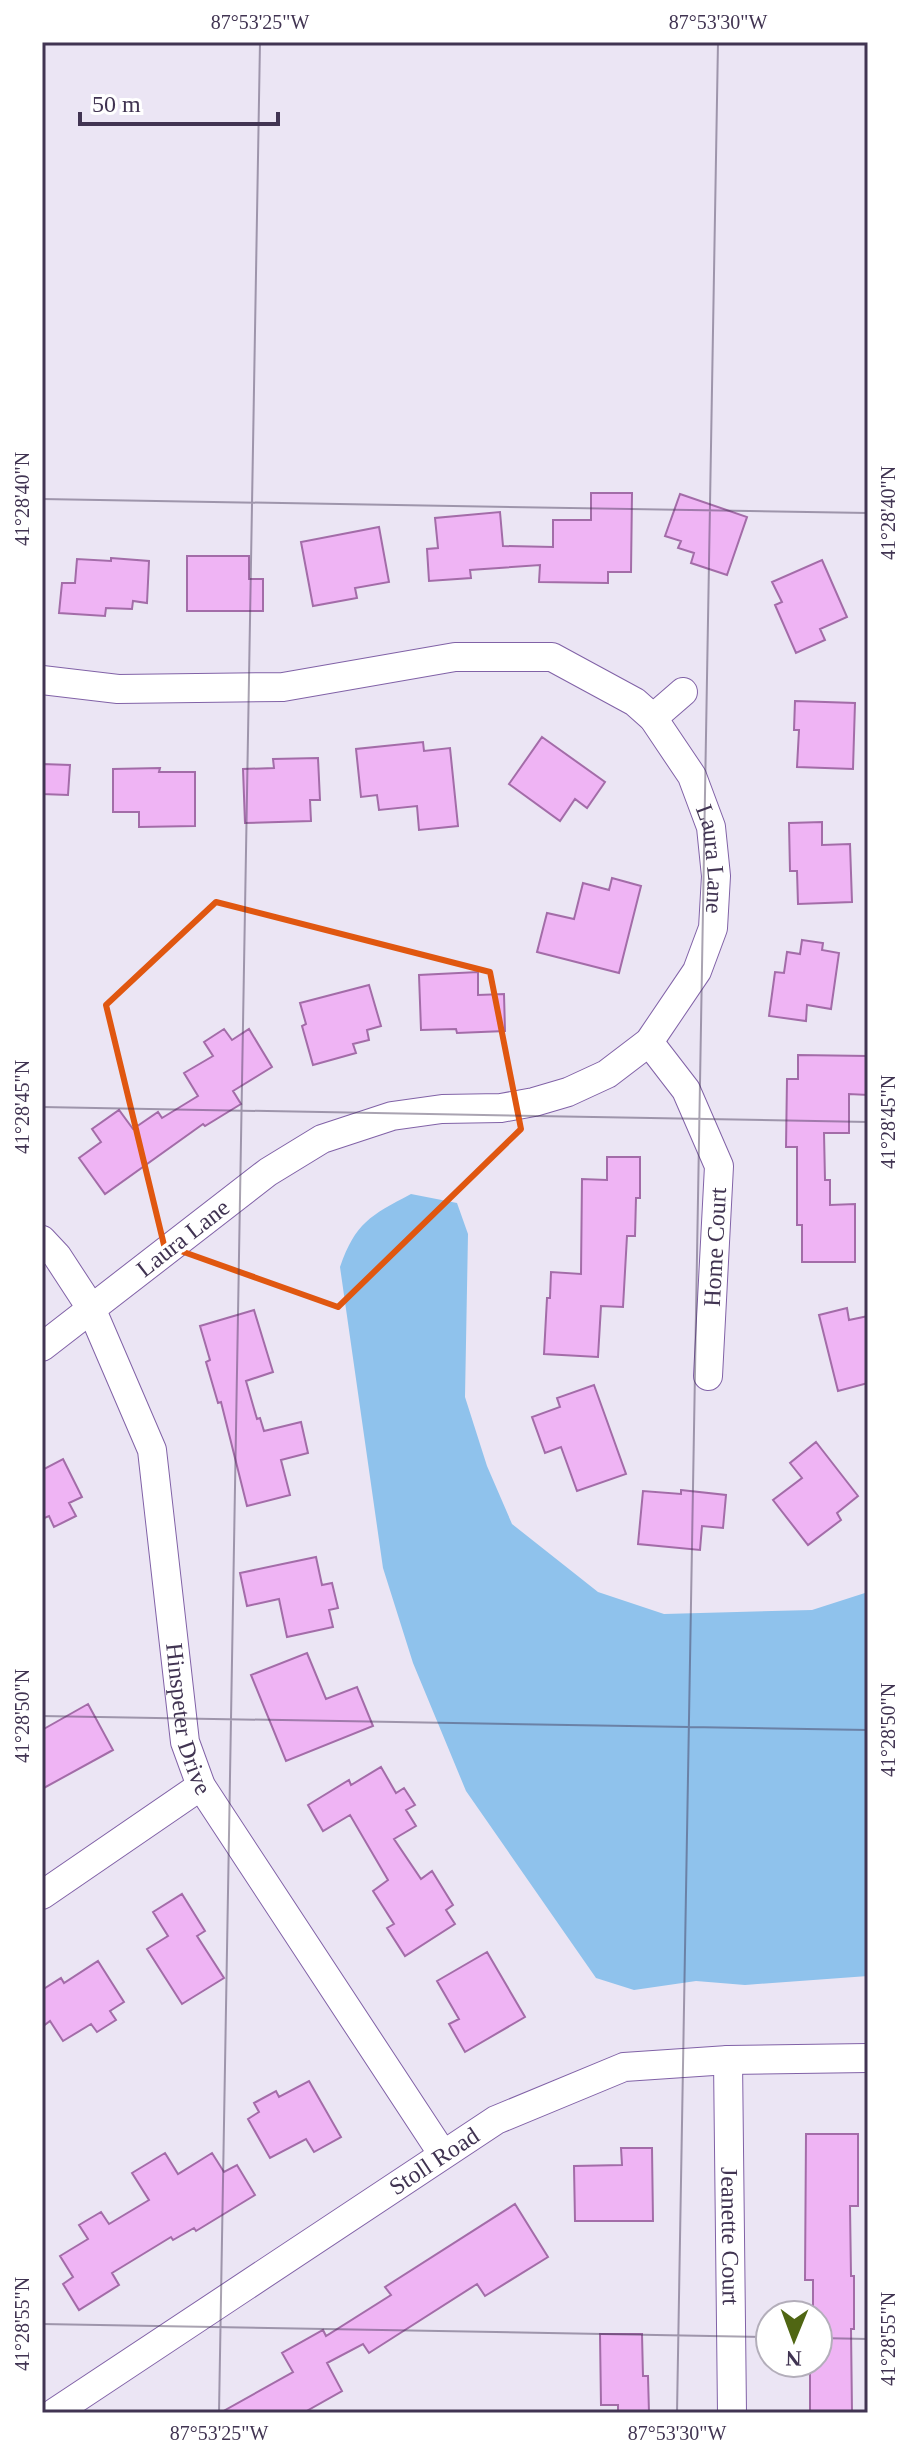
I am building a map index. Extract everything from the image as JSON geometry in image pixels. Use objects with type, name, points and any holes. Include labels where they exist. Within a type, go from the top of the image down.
[{"type":"street","name":"Laura Lane","points":[[42,680],[118,689],[283,687],[455,657],[552,657],[635,702],[653,718],[692,776],[711,827],[716,876],[713,928],[697,971],[649,1042],[607,1074],[568,1092],[534,1102],[501,1108],[442,1109],[392,1116],[322,1139],[268,1172],[42,1347]]},
{"type":"street","points":[[653,718],[683,692]]},
{"type":"street","name":"Home Court","points":[[649,1042],[686,1090],[719,1166],[708,1376]]},
{"type":"street","name":"Hinspeter Drive","points":[[42,1240],[57,1256],[91,1308],[152,1450],[185,1742],[201,1786],[442,2153]]},
{"type":"street","points":[[42,1895],[201,1786]]},
{"type":"street","name":"Stoll Road","points":[[54,2413],[496,2120],[624,2067],[728,2060],[868,2058]]},
{"type":"street","name":"Jeanette Court","points":[[728,2060],[732,2413]]},
{"type":"highlighted area","points":[[216,902],[490,972],[521,1129],[338,1307],[164,1245],[106,1005]]},
{"type":"water","points":[[411,1194],[457,1203],[468,1234],[465,1397],[487,1466],[512,1524],[598,1592],[664,1614],[812,1610],[868,1592],[868,1976],[745,1985],[696,1981],[634,1990],[596,1978],[466,1791],[413,1663],[383,1568],[340,1267],[352,1240],[366,1222]]},
{"type":"building","points":[[591,493],[632,493],[631,572],[608,572],[608,583],[539,582],[540,565],[470,570],[471,578],[429,581],[427,549],[438,548],[435,518],[500,512],[503,546],[553,547],[553,520],[591,520]]},
{"type":"building","points":[[680,494],[747,517],[727,575],[691,563],[694,553],[678,548],[681,541],[665,536]]},
{"type":"building","points":[[379,527],[389,582],[355,588],[357,598],[313,606],[301,542]]},
{"type":"building","points":[[187,556],[249,556],[249,579],[263,579],[263,611],[187,611]]},
{"type":"building","points":[[111,558],[149,561],[147,603],[133,601],[132,609],[106,608],[105,616],[59,613],[62,583],[75,583],[77,559],[111,561]]},
{"type":"building","points":[[822,560],[847,617],[820,629],[825,640],[796,653],[775,605],[782,602],[772,582]]},
{"type":"building","points":[[795,701],[855,703],[853,769],[797,767],[799,730],[794,730]]},
{"type":"building","points":[[542,737],[605,782],[587,808],[575,799],[560,821],[509,784]]},
{"type":"building","points":[[423,742],[424,751],[450,748],[458,826],[419,830],[417,806],[379,810],[377,795],[361,797],[356,749]]},
{"type":"building","points":[[318,758],[320,800],[310,800],[311,821],[245,823],[243,769],[274,768],[273,759]]},
{"type":"building","points":[[42,764],[70,765],[68,795],[42,794]]},
{"type":"building","points":[[160,768],[159,772],[195,772],[195,826],[139,827],[139,812],[113,812],[113,769]]},
{"type":"building","points":[[822,822],[822,845],[850,844],[852,902],[798,904],[797,871],[790,871],[789,823]]},
{"type":"building","points":[[612,878],[641,886],[619,973],[537,952],[547,913],[574,919],[583,883],[609,890]]},
{"type":"building","points":[[802,940],[823,943],[822,950],[839,953],[831,1009],[807,1005],[806,1021],[769,1016],[775,972],[784,973],[787,952],[800,954]]},
{"type":"building","points":[[478,972],[478,995],[504,994],[505,1031],[457,1033],[456,1029],[421,1030],[419,975]]},
{"type":"building","points":[[369,985],[381,1026],[367,1030],[369,1040],[353,1044],[356,1053],[313,1065],[302,1026],[306,1024],[300,1003]]},
{"type":"building","points":[[224,1029],[232,1040],[249,1029],[272,1067],[233,1091],[241,1104],[205,1126],[203,1124],[105,1194],[79,1158],[101,1142],[92,1129],[119,1110],[133,1129],[158,1112],[162,1118],[198,1096],[184,1073],[213,1056],[204,1042]]},
{"type":"building","points":[[798,1055],[868,1056],[868,1095],[849,1094],[849,1133],[824,1133],[825,1180],[830,1180],[830,1205],[855,1204],[855,1262],[802,1262],[802,1225],[797,1225],[797,1147],[786,1147],[787,1079],[798,1079]]},
{"type":"building","points":[[607,1157],[640,1157],[640,1198],[636,1198],[635,1236],[627,1236],[623,1307],[601,1306],[598,1357],[544,1354],[551,1272],[581,1274],[582,1179],[607,1180]]},
{"type":"building","points":[[847,1308],[849,1320],[868,1316],[868,1383],[838,1391],[819,1315]]},
{"type":"building","points":[[254,1310],[273,1372],[246,1381],[257,1419],[260,1418],[264,1431],[301,1422],[308,1453],[281,1460],[290,1495],[247,1506],[221,1402],[218,1403],[206,1362],[210,1360],[200,1326]]},
{"type":"building","points":[[594,1385],[626,1474],[577,1491],[561,1447],[545,1453],[532,1417],[560,1407],[557,1398]]},
{"type":"building","points":[[816,1442],[858,1496],[837,1513],[841,1520],[808,1545],[773,1500],[802,1478],[790,1463]]},
{"type":"building","points":[[63,1459],[82,1497],[69,1503],[76,1516],[54,1527],[49,1516],[42,1519],[42,1470]]},
{"type":"building","points":[[681,1490],[726,1495],[723,1528],[702,1526],[700,1550],[638,1544],[643,1491],[681,1494]]},
{"type":"building","points":[[316,1557],[322,1585],[332,1583],[338,1608],[329,1610],[333,1627],[287,1637],[279,1599],[247,1606],[240,1573]]},
{"type":"building","points":[[307,1653],[326,1699],[357,1687],[373,1726],[286,1761],[251,1675]]},
{"type":"building","points":[[88,1704],[113,1750],[42,1789],[42,1730]]},
{"type":"building","points":[[381,1767],[396,1793],[404,1788],[415,1805],[406,1810],[416,1826],[394,1839],[421,1879],[432,1871],[453,1905],[446,1910],[455,1924],[405,1956],[387,1928],[394,1924],[373,1891],[388,1880],[350,1815],[323,1831],[308,1805],[349,1780],[351,1785]]},
{"type":"building","points":[[182,1894],[205,1931],[197,1936],[224,1978],[182,2004],[147,1949],[168,1936],[153,1912]]},
{"type":"building","points":[[487,1952],[525,2017],[465,2052],[449,2024],[459,2019],[437,1981]]},
{"type":"building","points":[[98,1961],[124,2002],[110,2011],[116,2020],[97,2032],[91,2024],[63,2041],[50,2021],[42,2027],[42,1990],[61,1978],[64,1983]]},
{"type":"building","points":[[309,2081],[341,2137],[314,2152],[306,2139],[270,2158],[248,2119],[259,2112],[254,2103],[276,2091],[279,2097]]},
{"type":"building","points":[[806,2134],[858,2134],[858,2206],[850,2206],[851,2276],[854,2276],[852,2413],[810,2413],[810,2379],[834,2379],[834,2299],[813,2299],[813,2280],[805,2280]]},
{"type":"building","points":[[621,2148],[652,2148],[653,2221],[575,2221],[574,2166],[622,2165]]},
{"type":"building","points":[[165,2153],[178,2174],[212,2153],[224,2172],[237,2165],[255,2195],[196,2231],[194,2228],[173,2240],[171,2237],[112,2273],[119,2285],[79,2310],[63,2284],[73,2277],[60,2256],[88,2239],[79,2225],[101,2212],[109,2224],[149,2200],[132,2173]]},
{"type":"building","points":[[515,2204],[548,2257],[485,2296],[477,2284],[369,2353],[363,2344],[327,2363],[342,2391],[303,2413],[220,2413],[293,2372],[282,2353],[323,2330],[326,2336],[391,2295],[385,2287]]},
{"type":"building","points":[[600,2334],[642,2334],[643,2376],[648,2376],[649,2413],[618,2413],[618,2405],[601,2405]]}]
